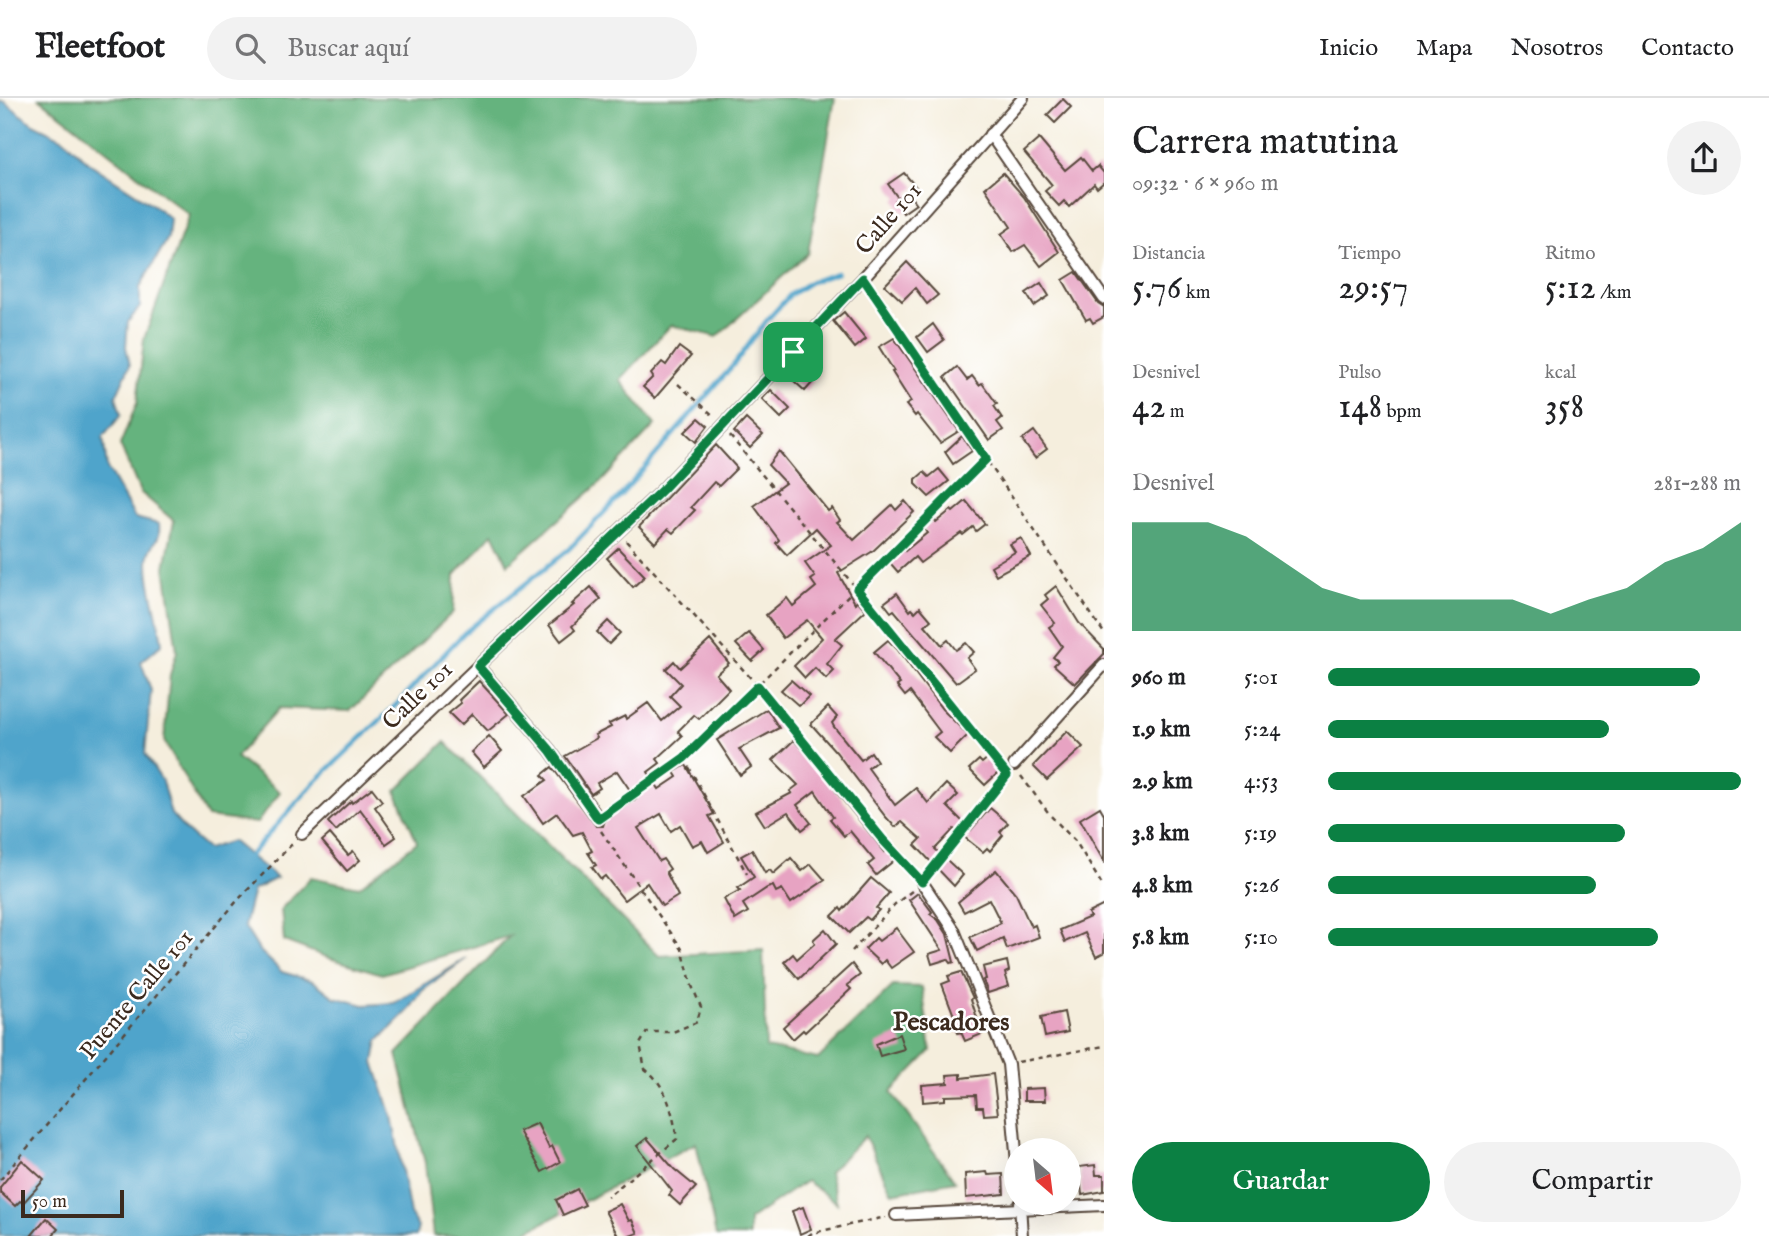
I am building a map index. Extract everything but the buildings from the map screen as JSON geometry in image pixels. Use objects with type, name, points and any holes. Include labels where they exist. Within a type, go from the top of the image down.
[{"type":"street","name":"Calle 101","points":[[302,834],[618,534],[863,278],[1023,98]]},
{"type":"street","points":[[990,134],[1104,299]]},
{"type":"street","points":[[478,666],[550,750],[598,819]]},
{"type":"street","points":[[1014,765],[1104,666]]},
{"type":"street","points":[[922,882],[954,930],[1008,1064],[1015,1138]]},
{"type":"street","points":[[1082,1205],[1104,1205]]},
{"type":"street","points":[[896,1215],[1004,1207]]},
{"type":"street","points":[[1021,1215],[1022,1236]]},
{"type":"path","points":[[863,278],[1104,633]]},
{"type":"path","points":[[678,384],[709,410]]},
{"type":"path","points":[[722,427],[1007,775]]},
{"type":"path","points":[[607,1197],[677,1139],[668,1100],[657,1078],[645,1069],[640,1044],[647,1032],[673,1032],[697,1022],[701,1007],[682,949],[598,827],[598,819],[684,758],[986,459]]},
{"type":"path","points":[[618,534],[758,686],[883,840],[922,882]]},
{"type":"path","points":[[684,758],[747,874]]},
{"type":"path","points":[[852,951],[895,904],[922,882],[1014,765],[1050,814],[1076,842],[1104,888]]},
{"type":"path","name":"Puente Calle 101","points":[[0,1180],[237,901],[302,834]]},
{"type":"path","points":[[1008,1064],[1104,1046]]},
{"type":"path","points":[[808,1236],[896,1215]]},
{"type":"green space","points":[[39,98],[835,98],[808,253],[717,337],[671,325],[620,380],[655,425],[602,481],[508,564],[493,533],[455,575],[453,612],[350,711],[279,708],[236,757],[280,792],[257,823],[207,817],[164,741],[170,675],[177,651],[165,567],[174,521],[140,492],[120,445],[137,403],[144,339],[189,215]]},
{"type":"green space","points":[[445,742],[659,956],[763,950],[766,1048],[818,1059],[893,986],[922,987],[931,1051],[891,1092],[955,1181],[892,1193],[865,1136],[829,1172],[837,1203],[806,1181],[749,1220],[749,1236],[716,1236],[696,1143],[518,1236],[433,1236],[425,1163],[397,1054],[510,936],[382,974],[284,941],[281,909],[311,877],[359,887],[417,842],[396,791]]},
{"type":"water","points":[[0,101],[33,124],[64,139],[89,163],[170,219],[168,238],[140,287],[140,307],[128,322],[126,347],[130,365],[116,396],[121,415],[103,437],[107,468],[135,518],[159,524],[158,539],[150,550],[148,563],[162,644],[141,662],[151,690],[145,754],[162,781],[171,814],[207,849],[232,841],[277,878],[253,890],[244,926],[259,950],[282,972],[313,981],[334,997],[364,1005],[394,1003],[467,958],[422,991],[409,1010],[378,1041],[374,1062],[392,1116],[410,1214],[418,1227],[416,1236],[0,1236]]},
{"type":"waterway","points":[[250,855],[314,783],[398,703],[464,633],[569,549],[621,495],[790,295],[810,282],[837,273]]},
{"type":"district","name":"Pescadores","points":[[951,1021]]},
{"type":"route","points":[[863,278],[986,459],[857,589],[1007,775],[922,882],[883,840],[758,686],[684,758],[598,819],[550,750],[478,666],[618,534],[793,352],[863,278]]}]
